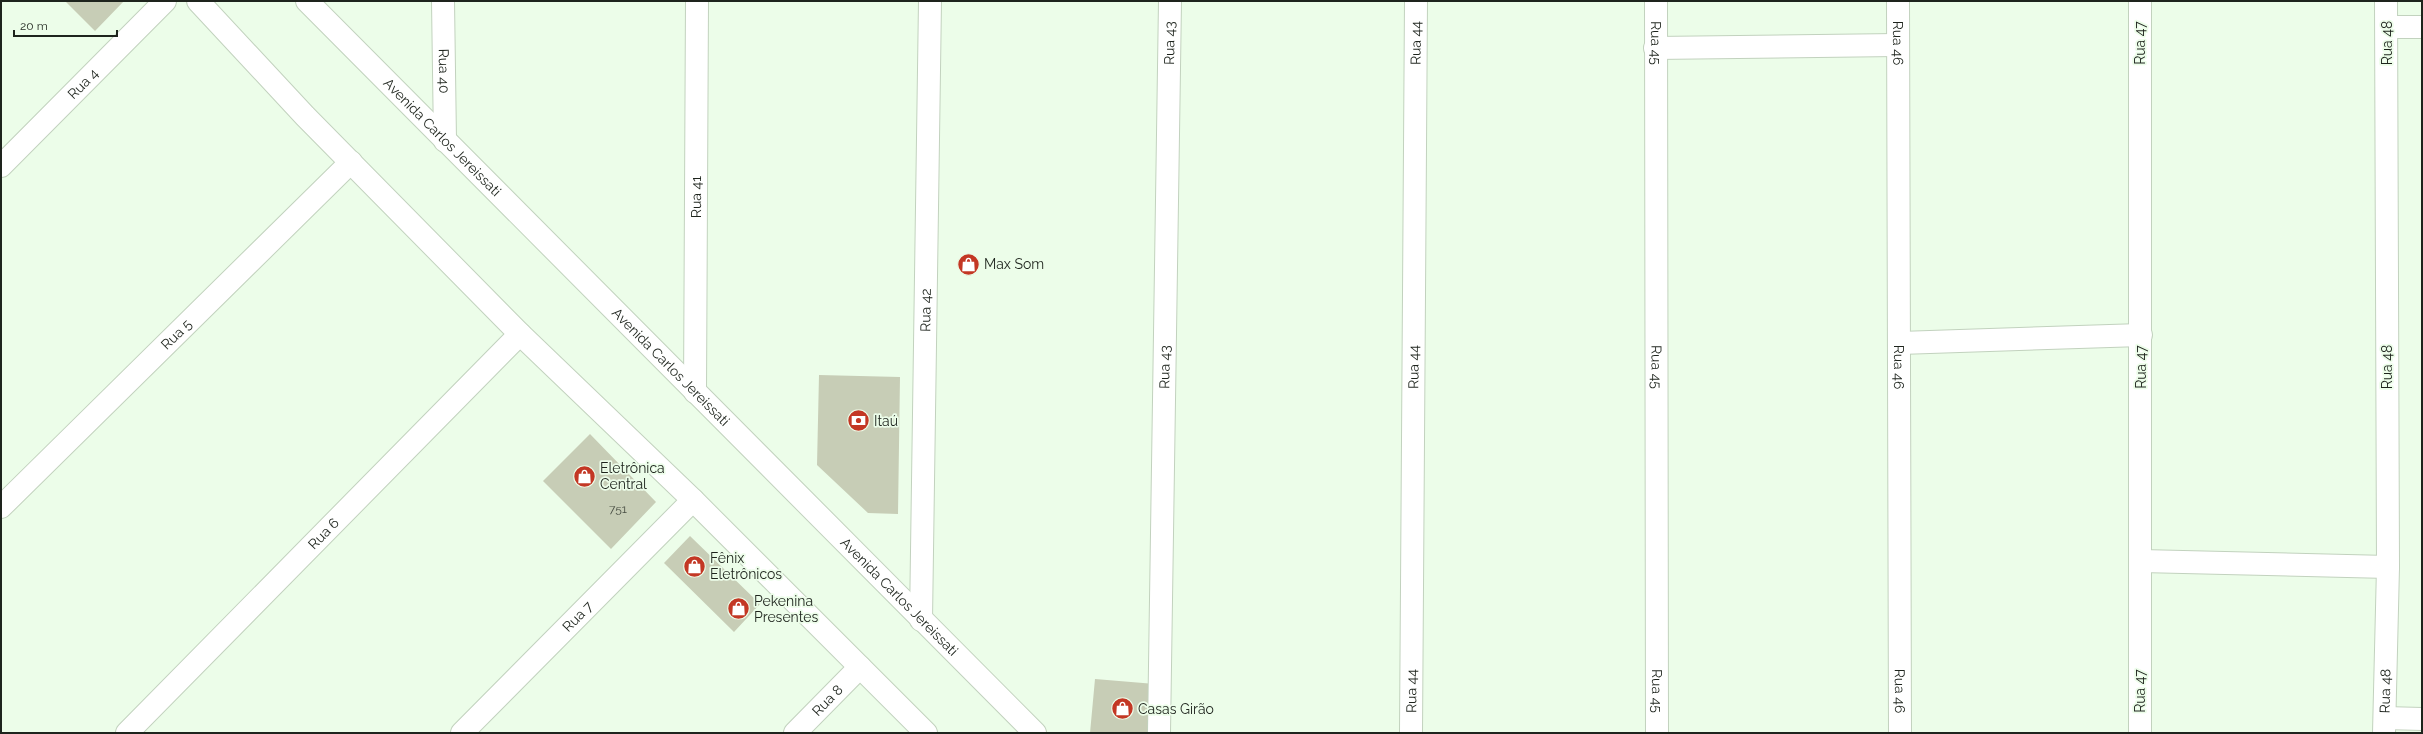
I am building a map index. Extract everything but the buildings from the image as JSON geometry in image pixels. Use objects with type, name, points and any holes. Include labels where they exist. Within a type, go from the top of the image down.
[{"type":"street","name":"Rua 4","points":[[1,166],[165,1]]},
{"type":"street","points":[[198,1],[305,116],[520,334],[693,500],[926,733]]},
{"type":"street","name":"Avenida Carlos Jereissati","points":[[307,1],[1035,733]]},
{"type":"street","name":"Rua 40","points":[[443,1],[445,141]]},
{"type":"street","name":"Rua 41","points":[[695,392],[697,1]]},
{"type":"street","name":"Rua 42","points":[[921,620],[930,1]]},
{"type":"street","name":"Rua 43","points":[[1159,733],[1170,1]]},
{"type":"street","name":"Rua 44","points":[[1411,733],[1416,1]]},
{"type":"street","name":"Rua 45","points":[[1656,1],[1657,733]]},
{"type":"street","name":"Rua 46","points":[[1898,1],[1900,733]]},
{"type":"street","name":"Rua 47","points":[[2140,1],[2140,733]]},
{"type":"street","name":"Rua 48","points":[[2384,726],[2388,567],[2386,1]]},
{"type":"street","points":[[2387,26],[2422,27]]},
{"type":"street","points":[[1655,48],[1897,45]]},
{"type":"street","name":"Rua 5","points":[[1,507],[351,162]]},
{"type":"street","name":"Rua 6","points":[[127,733],[520,334]]},
{"type":"street","points":[[1900,343],[2141,335]]},
{"type":"street","name":"Rua 7","points":[[462,733],[693,500]]},
{"type":"street","points":[[2140,561],[2388,567]]},
{"type":"street","name":"Rua 8","points":[[795,733],[860,667]]},
{"type":"street","points":[[2384,726],[2422,719]]},
{"type":"place","name":"Max Som","points":[[969,264]]},
{"type":"place","name":"Itaú","points":[[859,421]]},
{"type":"place","name":"Eletrônica Central","points":[[584,476]]},
{"type":"place","name":"Fênix Eletrônicos","points":[[694,566]]},
{"type":"place","name":"Pekenina Presentes","points":[[738,609]]},
{"type":"place","name":"Casas Girão","points":[[1123,709]]}]
